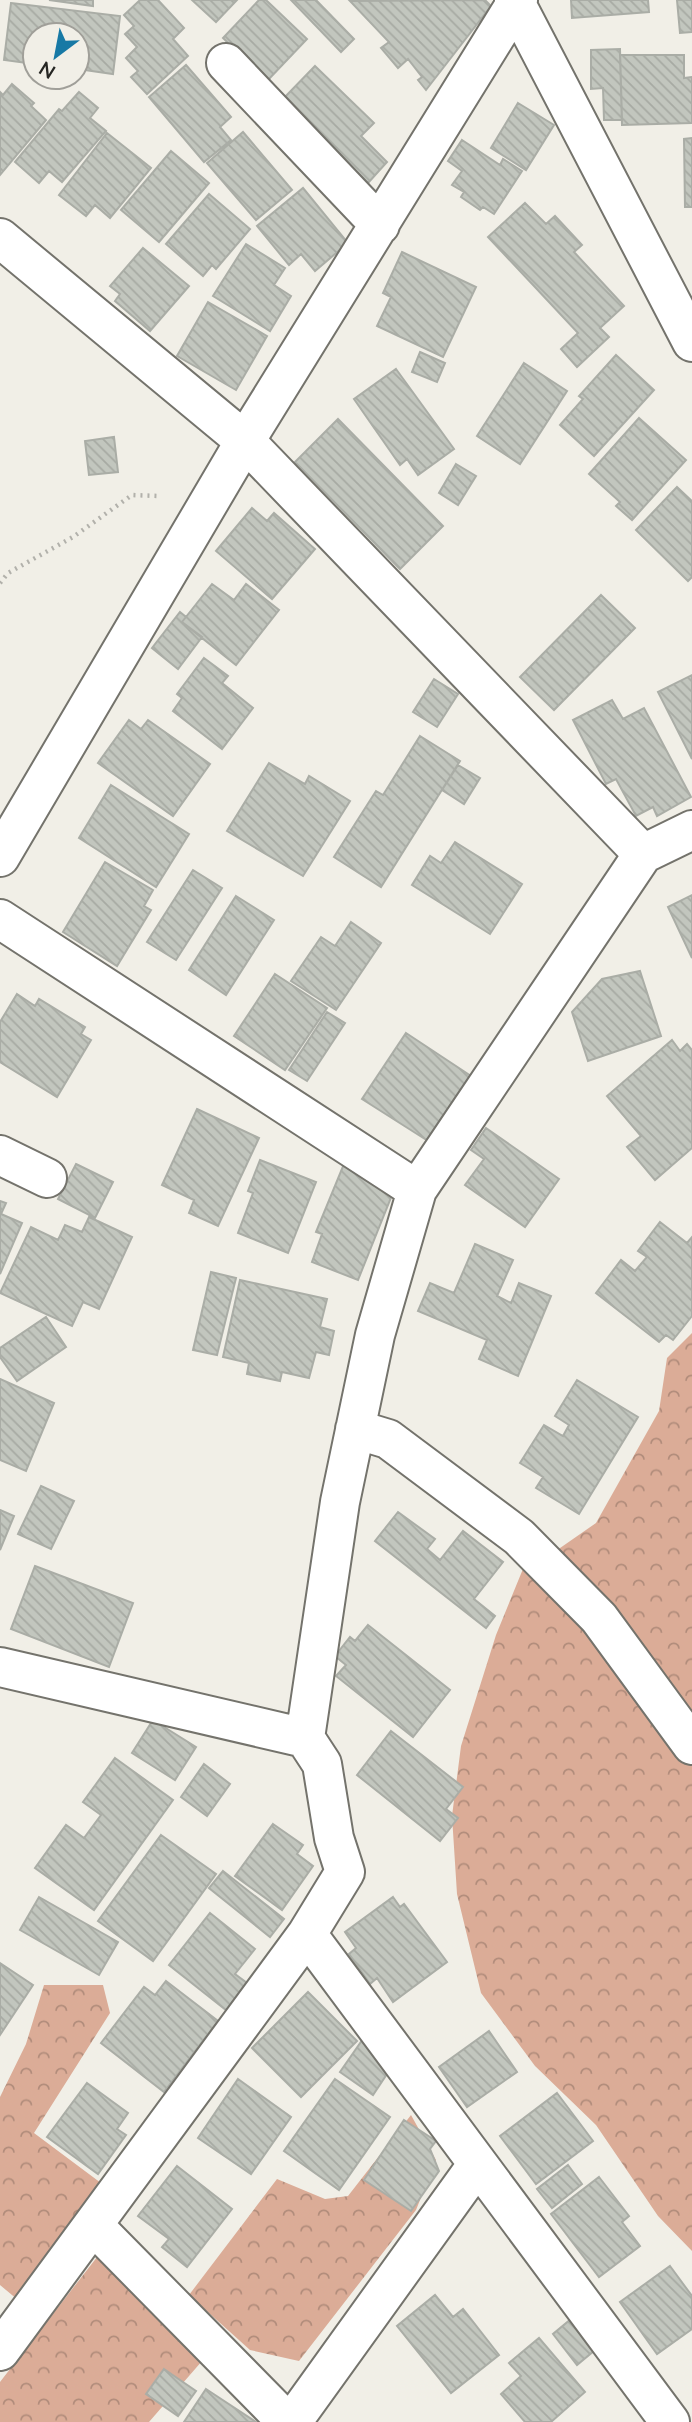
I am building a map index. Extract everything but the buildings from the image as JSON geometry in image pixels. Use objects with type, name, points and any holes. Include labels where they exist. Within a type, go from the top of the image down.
[{"type":"street","points":[[0,857],[245,441],[516,1]]},
{"type":"street","points":[[516,1],[689,328]]},
{"type":"street","points":[[226,64],[380,225]]},
{"type":"street","points":[[0,238],[245,441],[643,854]]},
{"type":"street","points":[[0,2351],[307,1934],[345,1872],[334,1838],[322,1764],[305,1738],[340,1502],[375,1335],[417,1190],[643,854],[692,830]]},
{"type":"street","points":[[0,919],[417,1190]]},
{"type":"street","points":[[0,1155],[47,1178]]},
{"type":"street","points":[[355,1429],[388,1439],[519,1537],[599,1618],[692,1745]]},
{"type":"street","points":[[0,1667],[305,1738]]},
{"type":"street","points":[[307,1934],[670,2422]]},
{"type":"street","points":[[93,2225],[289,2422],[477,2165]]},
{"type":"path","points":[[0,583],[8,573],[73,537],[132,495],[212,497]]},
{"type":"green space","points":[[692,1333],[692,1727],[550,1555],[596,1523],[659,1411],[667,1358]]},
{"type":"green space","points":[[525,1564],[588,1626],[692,1760],[692,2251],[658,2216],[596,2125],[535,2066],[481,1993],[457,1894],[452,1816],[461,1746],[496,1635]]},
{"type":"green space","points":[[44,1985],[103,1985],[110,2013],[34,2133],[105,2186],[24,2305],[0,2285],[0,2097],[26,2044]]},
{"type":"green space","points":[[411,2115],[436,2160],[416,2210],[299,2361],[250,2350],[189,2295],[277,2179],[325,2199],[348,2196]]},
{"type":"green space","points":[[101,2252],[209,2353],[149,2422],[0,2422],[0,2382]]}]
